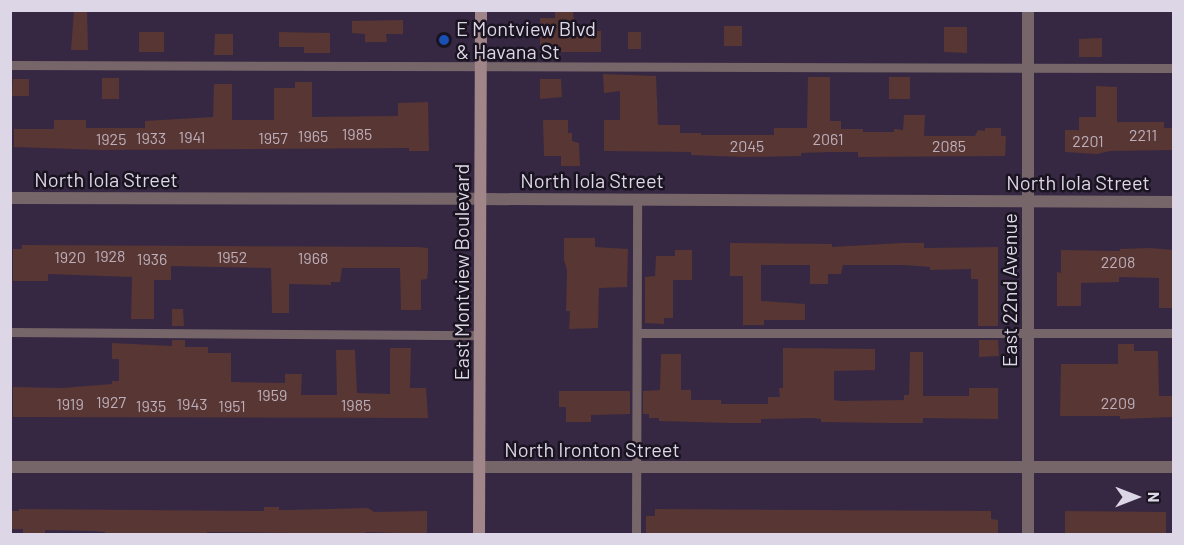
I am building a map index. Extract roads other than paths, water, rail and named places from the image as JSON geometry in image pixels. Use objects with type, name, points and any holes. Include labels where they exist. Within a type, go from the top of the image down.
[{"type":"main road","name":"East Montview Boulevard","points":[[479,534],[481,10]]},
{"type":"street","name":"East 22nd Avenue","points":[[1028,10],[1028,534]]},
{"type":"street","name":"North Iola Street","points":[[10,198],[1173,202]]},
{"type":"street","name":"North Ironton Street","points":[[10,467],[636,469],[1173,467]]},
{"type":"lane","points":[[10,65],[1173,68]]},
{"type":"lane","points":[[636,534],[637,200]]},
{"type":"lane","points":[[10,332],[480,335]]},
{"type":"lane","points":[[637,333],[1173,333]]},
{"type":"place","name":"E Montview Blvd & Havana St","points":[[444,40]]}]
